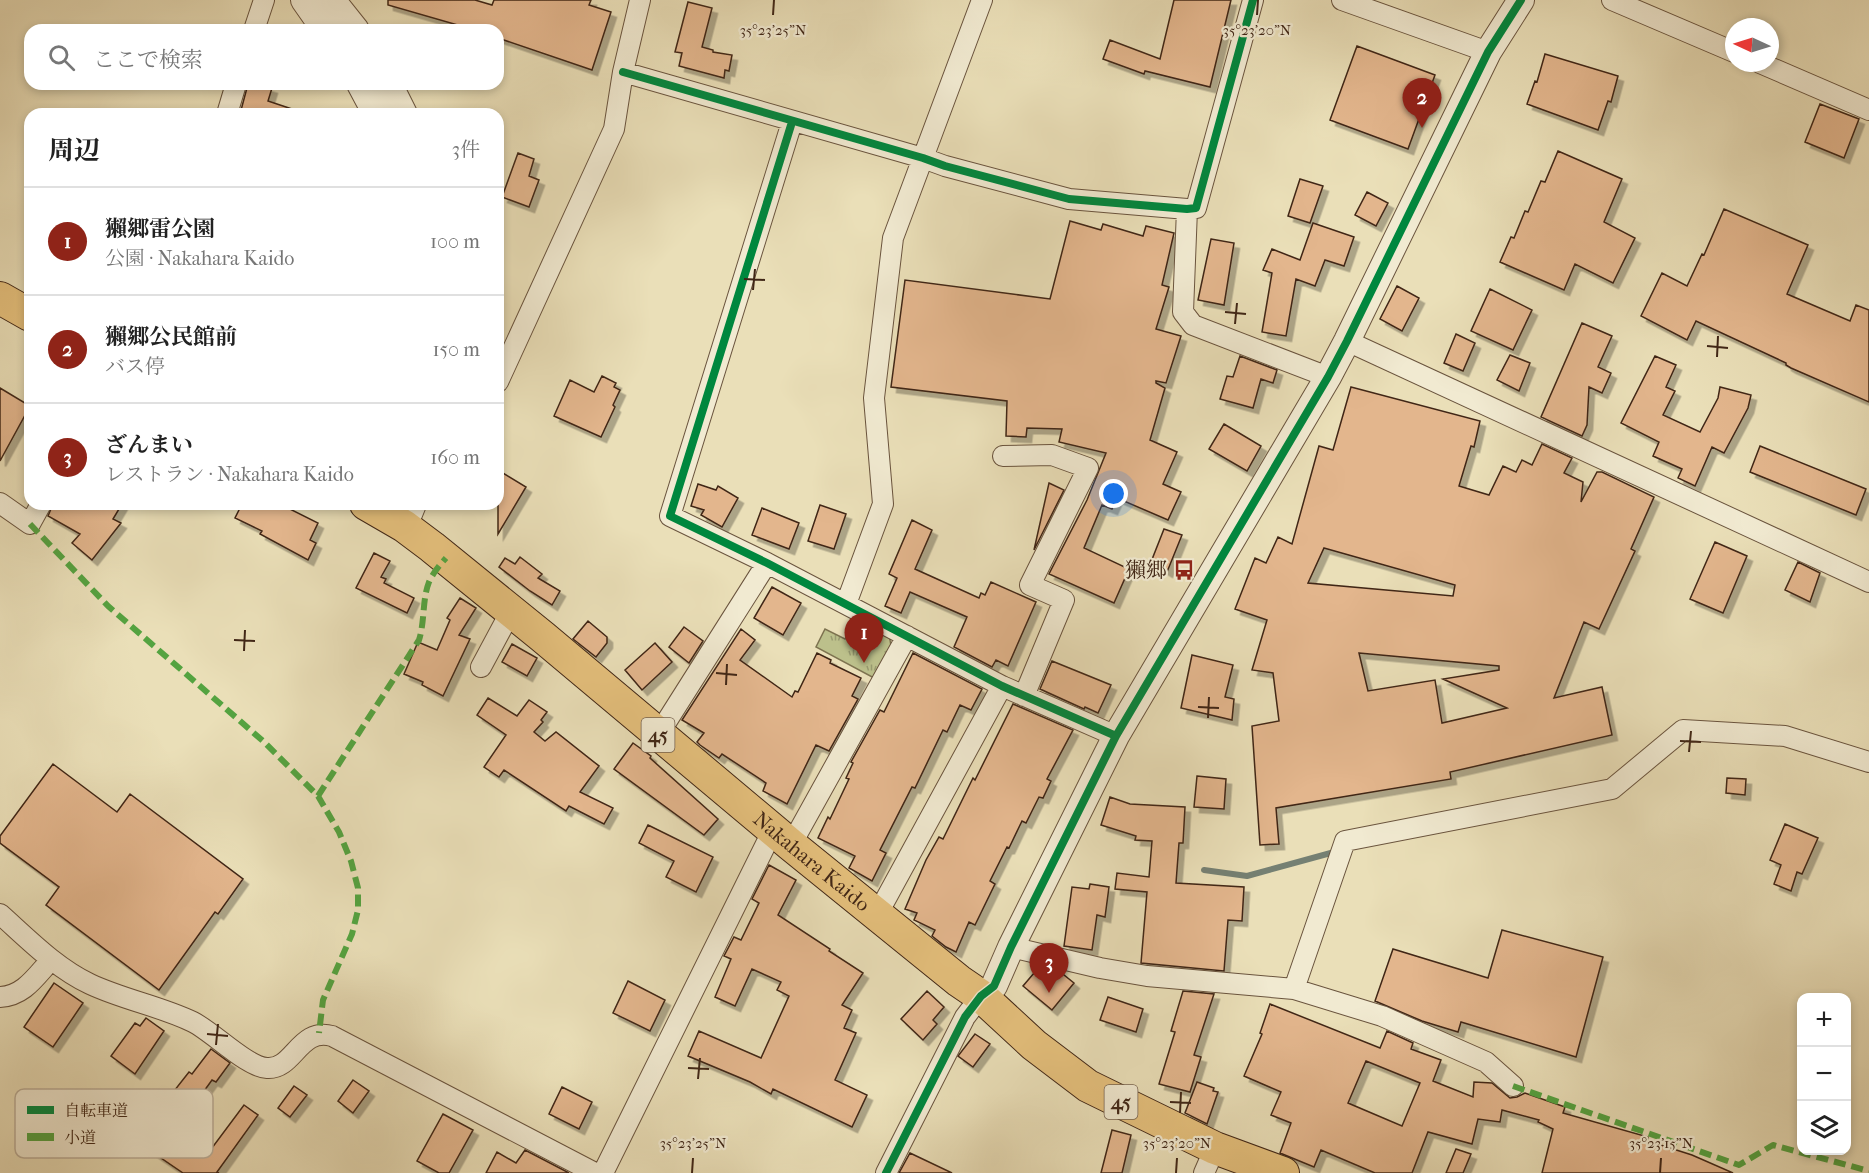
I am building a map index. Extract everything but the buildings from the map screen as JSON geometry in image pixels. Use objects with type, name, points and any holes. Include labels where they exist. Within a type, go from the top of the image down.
[{"type":"main road","points":[[0,298],[24,312]]},
{"type":"main road","name":"Nakahara Kaido","points":[[390,510],[658,735],[877,915],[981,996],[1034,1045],[1088,1086],[1210,1160],[1284,1173]]},
{"type":"street","points":[[256,24],[264,0]]},
{"type":"street","points":[[304,0],[321,24]]},
{"type":"street","points":[[332,0],[351,24]]},
{"type":"street","points":[[504,369],[614,129],[622,72],[640,0]]},
{"type":"street","points":[[846,604],[883,504],[874,398],[893,238],[982,0]]},
{"type":"street","points":[[622,72],[945,166],[1069,199],[1196,208],[1253,0]]},
{"type":"street","points":[[1342,0],[1488,52]]},
{"type":"street","points":[[886,1173],[965,1017],[981,996],[994,986],[1011,947],[1116,736],[1328,377],[1488,52],[1521,0]]},
{"type":"street","points":[[1612,0],[1725,48]]},
{"type":"street","points":[[1779,71],[1869,110]]},
{"type":"street","points":[[229,108],[234,90]]},
{"type":"street","points":[[363,90],[373,108]]},
{"type":"street","points":[[392,90],[401,108]]},
{"type":"street","points":[[792,122],[670,516],[767,563],[1002,686],[1116,736]]},
{"type":"street","points":[[1187,209],[1183,312],[1193,325],[1328,377]]},
{"type":"street","points":[[1347,340],[1869,582]]},
{"type":"street","points":[[1003,456],[1052,455],[1088,468],[1030,585],[1064,600],[1024,696]]},
{"type":"street","points":[[0,503],[30,525],[38,510]]},
{"type":"street","points":[[658,735],[767,563]]},
{"type":"street","points":[[480,667],[511,611]]},
{"type":"street","points":[[603,1173],[768,840],[783,838],[907,636]]},
{"type":"street","points":[[877,915],[1002,686]]},
{"type":"street","points":[[1294,989],[1345,840],[1612,789],[1683,730],[1785,736],[1869,762]]},
{"type":"street","points":[[0,914],[51,960],[89,984],[195,1023],[257,1066],[265,1068],[281,1064],[310,1038],[319,1033],[332,1036],[595,1173]]},
{"type":"street","points":[[1011,947],[1100,968],[1147,976],[1294,989],[1382,1016],[1486,1062],[1513,1086]]},
{"type":"street","points":[[0,997],[10,996],[24,989],[51,960]]},
{"type":"green space","points":[[857,617],[889,634],[891,646],[874,678],[816,647],[825,629],[845,639]]},
{"type":"waterway","points":[[1204,870],[1247,876],[1338,851]]},
{"type":"marked path","points":[[30,524],[108,606],[263,741],[318,796],[339,832],[351,861],[358,888],[358,910],[352,934],[323,1000],[319,1033]]},
{"type":"marked path","points":[[318,796],[419,640],[429,582],[446,558]]},
{"type":"marked path","points":[[1513,1086],[1739,1165],[1773,1145],[1869,1171]]},
{"type":"cycle path","points":[[623,72],[945,166],[1069,199],[1196,208],[1253,0]]},
{"type":"cycle path","points":[[886,1173],[965,1017],[981,996],[994,986],[1011,947],[1116,736],[1328,377],[1488,52],[1521,0]]},
{"type":"cycle path","points":[[792,122],[670,516],[767,563],[1002,686],[1116,736]]},
{"type":"place","name":"獺郷公民館前","points":[[1422,128]]},
{"type":"place","name":"獺郷","points":[[1184,570]]},
{"type":"place","name":"獺郷雷公園","points":[[864,663]]},
{"type":"place","name":"ざんまい","points":[[1049,993]]}]
